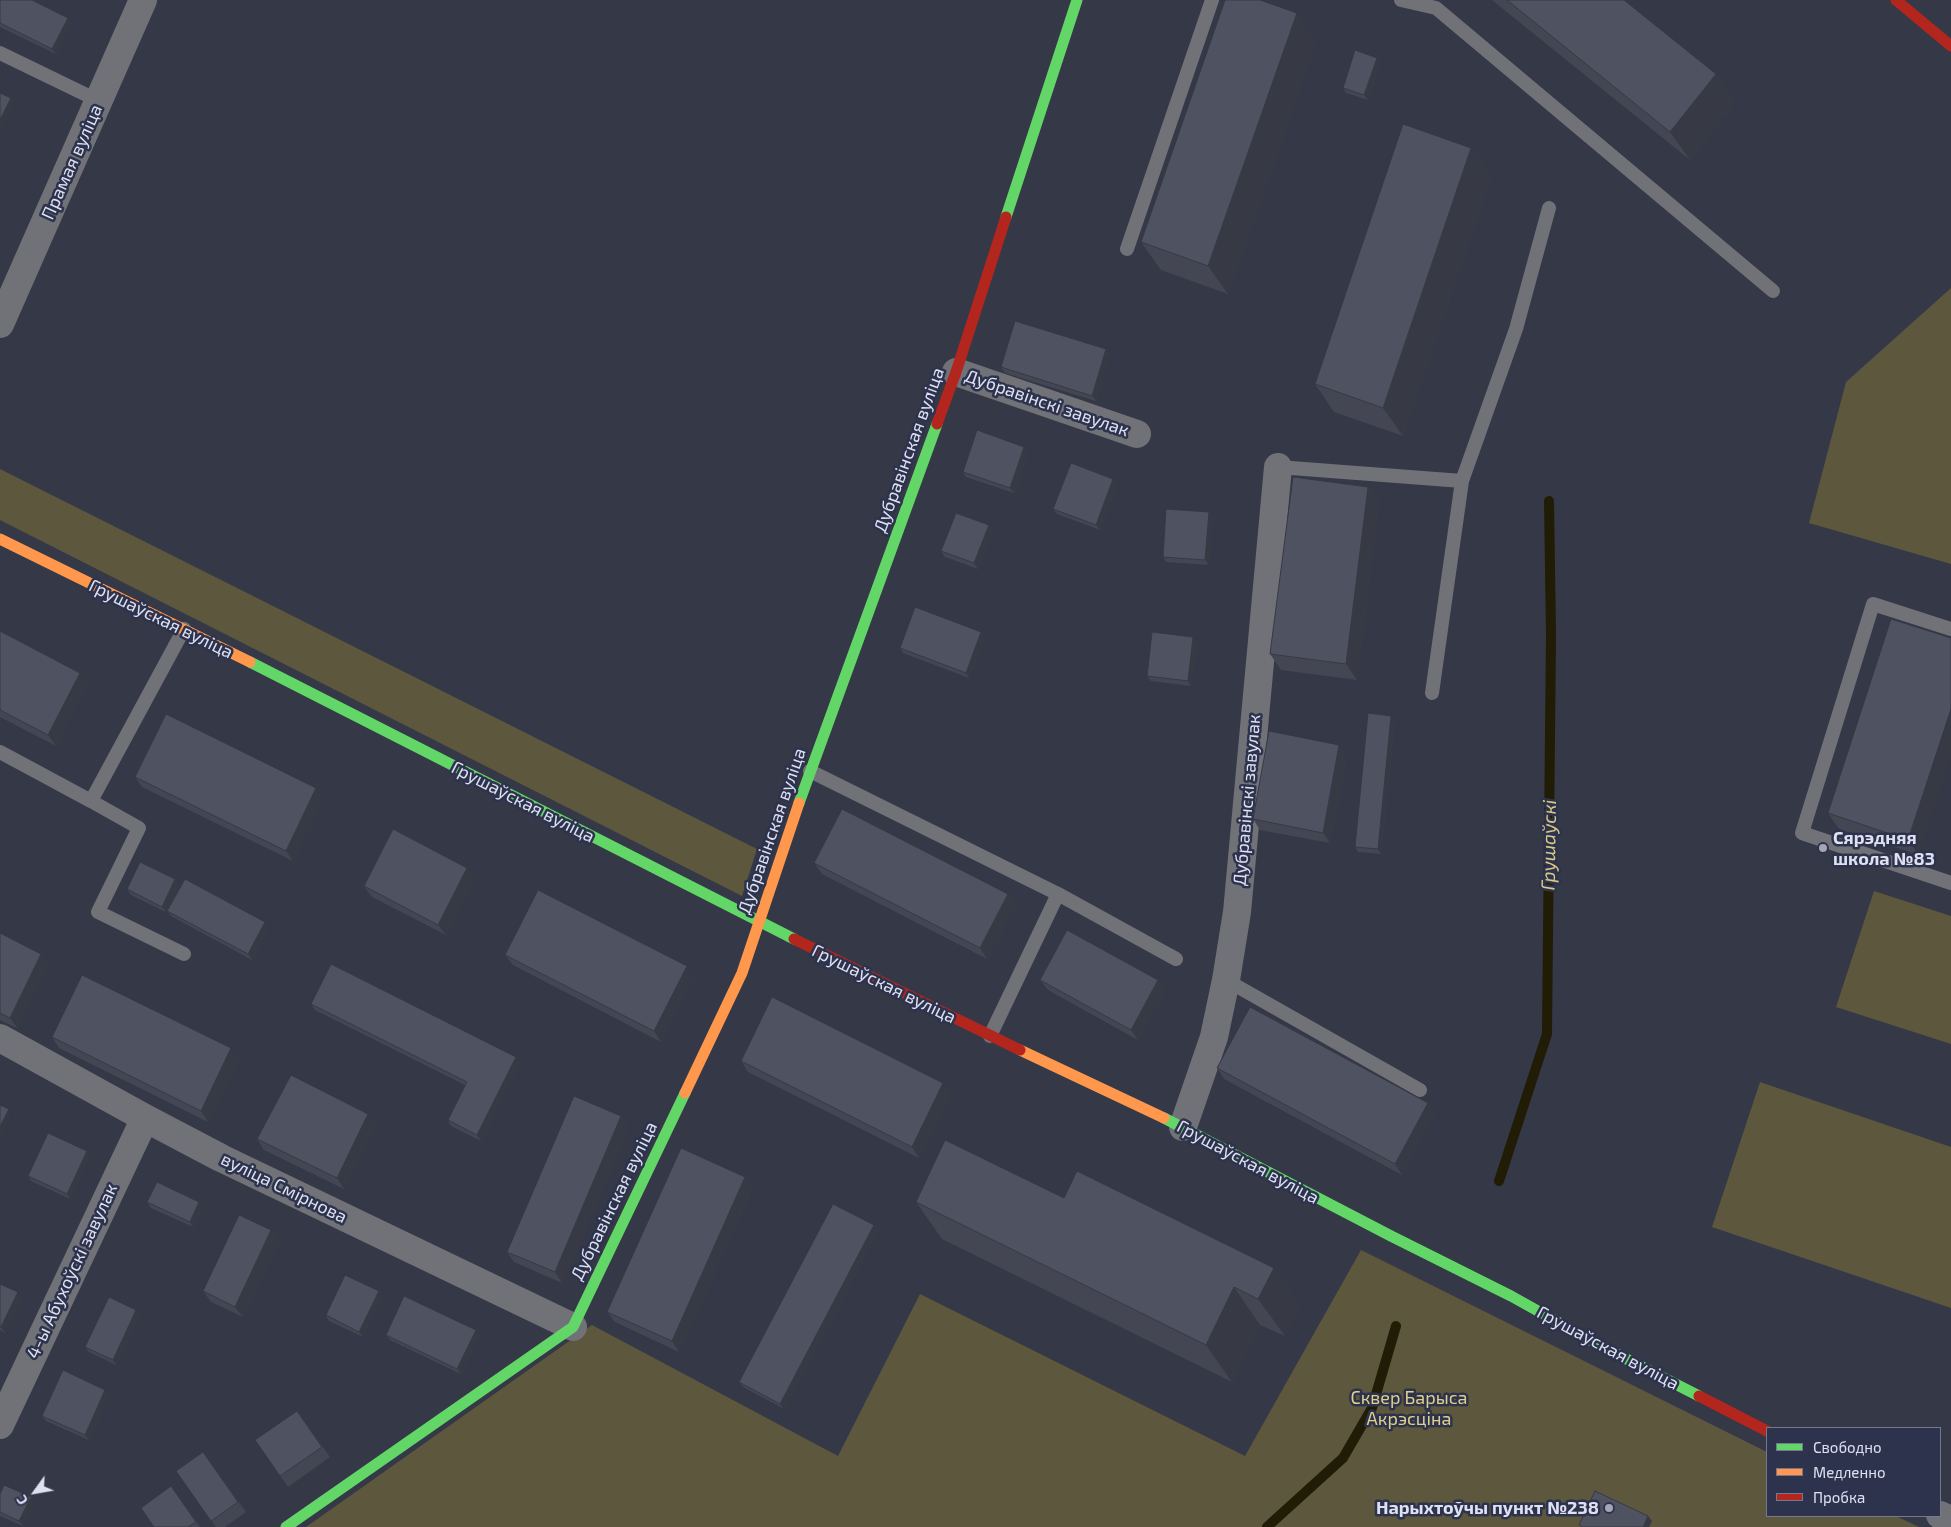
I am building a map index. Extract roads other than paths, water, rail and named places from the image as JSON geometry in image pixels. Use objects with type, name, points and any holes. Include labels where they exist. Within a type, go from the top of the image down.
[{"type":"street","name":"Прамая вуліца","points":[[0,324],[6,294],[99,101],[143,0]]},
{"type":"street","name":"Дубравінская вуліца","points":[[286,1527],[573,1327],[738,981],[810,771],[956,372],[1077,0]]},
{"type":"street","points":[[1896,0],[1951,46]]},
{"type":"street","name":"Дубравінскі завулак","points":[[956,372],[1137,434]]},
{"type":"street","name":"Дубравінскі завулак","points":[[1183,1127],[1214,1037],[1237,912],[1278,467]]},
{"type":"street","name":"Грушаўская вуліца","points":[[0,539],[184,629],[990,1036],[1183,1127],[1391,1236],[1511,1296],[1599,1345],[1766,1429]]},
{"type":"street","name":"вуліца Смірнова","points":[[0,1038],[221,1158],[573,1327]]},
{"type":"street","name":"4-ы Абухоўскі завулак","points":[[0,1425],[145,1118]]},
{"type":"lane","points":[[1127,249],[1212,0]]},
{"type":"lane","points":[[1401,0],[1436,8],[1773,291]]},
{"type":"lane","points":[[0,53],[99,101]]},
{"type":"lane","points":[[1432,693],[1462,481],[1516,329],[1550,208]]},
{"type":"lane","points":[[1278,467],[1462,481]]},
{"type":"lane","points":[[1951,629],[1873,604],[1802,833],[1951,884]]},
{"type":"lane","points":[[91,801],[184,629]]},
{"type":"lane","points":[[0,752],[138,828],[98,912],[184,954]]},
{"type":"lane","points":[[810,771],[1058,894],[1176,959]]},
{"type":"lane","points":[[990,1036],[1058,894]]},
{"type":"lane","points":[[1226,980],[1420,1090]]},
{"type":"waterway","name":"Грушаўскі","points":[[1499,1181],[1547,1034],[1551,635],[1549,501]]},
{"type":"waterway","name":"Грушаўскі","points":[[1267,1527],[1343,1458],[1372,1408],[1396,1326]]},
{"type":"place","name":"Сярэдняя школа №83","points":[[1823,848]]},
{"type":"place","name":"Нарыхтоўчы пункт №238","points":[[1609,1508]]},
{"type":"park label","name":"Сквер Барыса Акрэсціна","points":[[1409,1408]]}]
